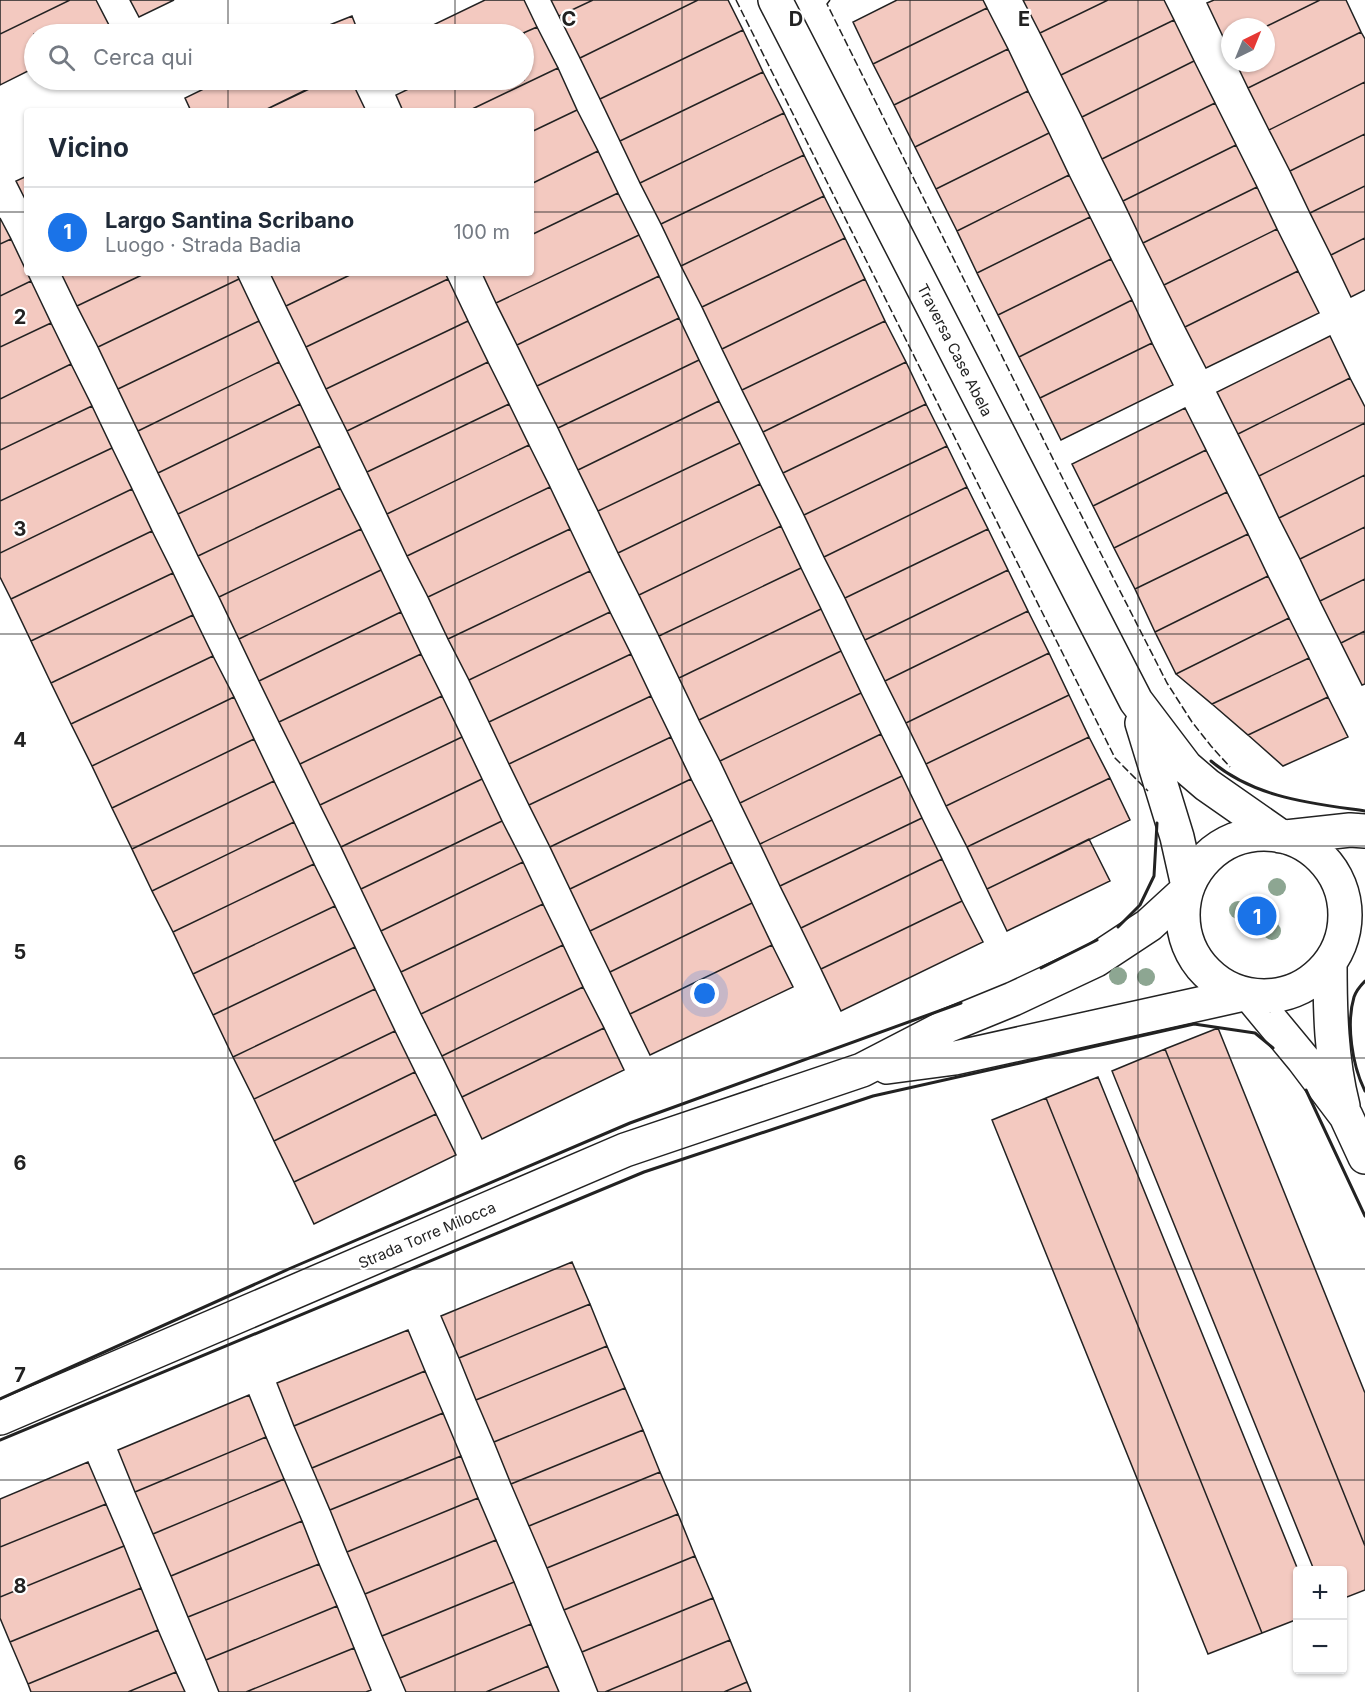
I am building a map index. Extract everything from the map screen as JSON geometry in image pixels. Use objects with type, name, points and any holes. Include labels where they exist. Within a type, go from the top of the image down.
[{"type":"street","name":"Traversa Case Abela","points":[[775,0],[1136,701]]},
{"type":"street","points":[[1136,701],[1186,767],[1207,785],[1283,836],[1304,844],[1331,869],[1344,903],[1345,921],[1341,939],[1332,959],[1333,1049],[1337,1080],[1346,1116],[1365,1157]]},
{"type":"street","points":[[1136,701],[1177,837],[1187,889]]},
{"type":"street","points":[[1346,1116],[1303,1059],[1247,995],[1224,986],[1206,972],[1193,955],[1185,935],[1182,914],[1187,889],[1199,866],[1215,850],[1235,839],[1257,834],[1283,836],[1350,830],[1365,831]]},
{"type":"street","points":[[862,1070],[947,1026],[1013,999],[1096,960],[1149,925],[1187,889]]},
{"type":"street","points":[[862,1070],[955,1058],[1247,995],[1265,996],[1294,990],[1308,984],[1332,959],[1365,941]]},
{"type":"street","name":"Strada Torre Milocca","points":[[0,1419],[625,1149],[862,1070]]},
{"type":"building","points":[[0,0],[70,0],[0,34]]},
{"type":"building","points":[[70,0],[96,0],[108,24],[24,24],[24,73],[0,85],[0,34]]},
{"type":"building","points":[[130,0],[174,0],[139,17]]},
{"type":"building","points":[[485,0],[524,0],[537,27],[534,28],[534,24],[435,24]]},
{"type":"building","points":[[551,0],[593,0],[559,16]]},
{"type":"building","points":[[593,0],[698,0],[580,58],[559,16]]},
{"type":"building","points":[[698,0],[728,0],[743,30],[600,99],[580,58]]},
{"type":"building","points":[[897,0],[983,0],[987,8],[873,64],[853,22]]},
{"type":"building","points":[[1023,0],[1108,0],[1040,33]]},
{"type":"building","points":[[1108,0],[1164,0],[1174,20],[1061,75],[1040,33]]},
{"type":"building","points":[[1214,0],[1320,0],[1275,22],[1275,18],[1221,18],[1221,32],[1207,3]]},
{"type":"building","points":[[1320,0],[1346,0],[1361,32],[1248,88],[1240,72],[1275,72],[1275,22]]},
{"type":"building","points":[[987,8],[1008,49],[894,105],[873,64]]},
{"type":"building","points":[[352,16],[355,24],[332,24]]},
{"type":"building","points":[[1174,20],[1194,61],[1082,117],[1061,75]]},
{"type":"building","points":[[537,27],[558,68],[534,79],[534,28]]},
{"type":"building","points":[[743,30],[763,72],[620,141],[600,99]]},
{"type":"building","points":[[1361,32],[1365,39],[1365,82],[1269,130],[1248,88]]},
{"type":"building","points":[[1008,49],[1028,91],[915,147],[894,105]]},
{"type":"building","points":[[1194,61],[1215,103],[1102,159],[1082,117]]},
{"type":"building","points":[[558,68],[577,110],[534,131],[534,108],[474,108],[512,90],[534,90],[534,79]]},
{"type":"building","points":[[763,72],[784,113],[640,183],[620,141]]},
{"type":"building","points":[[1365,82],[1365,134],[1290,171],[1269,130]]},
{"type":"building","points":[[201,90],[306,90],[269,108],[190,108],[185,98]]},
{"type":"building","points":[[307,90],[356,90],[365,108],[269,108]]},
{"type":"building","points":[[406,90],[512,90],[474,108],[402,108],[396,95]]},
{"type":"building","points":[[1028,91],[1049,133],[936,189],[915,147]]},
{"type":"building","points":[[1215,103],[1236,145],[1123,201],[1102,159]]},
{"type":"building","points":[[577,110],[598,151],[534,183],[534,131]]},
{"type":"building","points":[[784,113],[804,155],[661,224],[640,183]]},
{"type":"building","points":[[1049,133],[1069,175],[957,231],[936,189]]},
{"type":"building","points":[[1365,134],[1365,186],[1310,213],[1290,171]]},
{"type":"building","points":[[1236,145],[1257,187],[1143,243],[1123,201]]},
{"type":"building","points":[[598,151],[618,193],[534,234],[534,183]]},
{"type":"building","points":[[804,155],[824,196],[681,266],[661,224]]},
{"type":"building","points":[[1069,175],[1090,217],[977,273],[957,231]]},
{"type":"building","points":[[24,177],[24,197],[16,181]]},
{"type":"building","points":[[1365,186],[1365,238],[1331,255],[1310,213]]},
{"type":"building","points":[[1257,187],[1277,229],[1164,285],[1143,243]]},
{"type":"building","points":[[618,193],[639,235],[496,303],[483,276],[534,276],[534,234]]},
{"type":"building","points":[[824,196],[845,238],[702,307],[681,266]]},
{"type":"building","points":[[1090,217],[1111,259],[998,315],[977,273]]},
{"type":"building","points":[[0,218],[11,239],[0,244]]},
{"type":"building","points":[[1277,229],[1298,271],[1185,327],[1164,285]]},
{"type":"building","points":[[639,235],[659,276],[517,345],[496,303]]},
{"type":"building","points":[[845,238],[865,279],[722,349],[702,307]]},
{"type":"building","points":[[1365,238],[1365,290],[1351,297],[1331,255]]},
{"type":"building","points":[[11,239],[24,266],[24,276],[29,276],[31,281],[0,296],[0,244]]},
{"type":"building","points":[[1111,259],[1132,300],[1019,357],[998,315]]},
{"type":"building","points":[[1298,271],[1319,313],[1206,368],[1185,327]]},
{"type":"building","points":[[62,276],[140,276],[77,306]]},
{"type":"building","points":[[140,276],[238,276],[239,279],[98,347],[77,306]]},
{"type":"building","points":[[271,276],[348,276],[286,306]]},
{"type":"building","points":[[348,276],[446,276],[448,279],[306,347],[286,306]]},
{"type":"building","points":[[659,276],[679,318],[537,386],[517,345]]},
{"type":"building","points":[[239,279],[259,321],[118,389],[98,347]]},
{"type":"building","points":[[448,279],[468,321],[326,389],[306,347]]},
{"type":"building","points":[[865,279],[885,321],[742,390],[722,349]]},
{"type":"building","points":[[31,281],[51,323],[0,347],[0,296]]},
{"type":"building","points":[[1132,300],[1152,343],[1040,398],[1019,357]]},
{"type":"building","points":[[679,318],[699,360],[558,428],[537,386]]},
{"type":"building","points":[[259,321],[279,362],[138,431],[118,389]]},
{"type":"building","points":[[468,321],[488,362],[347,431],[326,389]]},
{"type":"building","points":[[885,321],[906,362],[763,432],[742,390]]},
{"type":"building","points":[[51,323],[71,364],[0,399],[0,347]]},
{"type":"building","points":[[1330,336],[1350,378],[1238,434],[1217,392]]},
{"type":"building","points":[[1152,343],[1173,385],[1061,440],[1040,398]]},
{"type":"building","points":[[699,360],[719,401],[578,470],[558,428]]},
{"type":"building","points":[[279,362],[300,404],[158,473],[138,431]]},
{"type":"building","points":[[488,362],[509,404],[367,472],[347,431]]},
{"type":"building","points":[[906,362],[926,404],[783,473],[763,432]]},
{"type":"building","points":[[71,364],[92,406],[0,450],[0,399]]},
{"type":"building","points":[[1350,378],[1365,407],[1365,423],[1259,476],[1238,434]]},
{"type":"building","points":[[719,401],[740,443],[598,511],[578,470]]},
{"type":"building","points":[[300,404],[320,446],[178,514],[158,473]]},
{"type":"building","points":[[509,404],[529,445],[387,514],[367,472]]},
{"type":"building","points":[[926,404],[947,446],[804,515],[783,473]]},
{"type":"building","points":[[92,406],[112,448],[0,501],[0,450]]},
{"type":"building","points":[[1185,408],[1206,450],[1093,506],[1072,464]]},
{"type":"building","points":[[1365,423],[1365,475],[1279,518],[1259,476]]},
{"type":"building","points":[[740,443],[760,484],[618,553],[598,511]]},
{"type":"building","points":[[529,445],[550,487],[407,556],[387,514]]},
{"type":"building","points":[[320,446],[340,488],[198,556],[178,514]]},
{"type":"building","points":[[947,446],[967,487],[824,557],[804,515]]},
{"type":"building","points":[[112,448],[132,489],[0,553],[0,501]]},
{"type":"building","points":[[1206,450],[1227,492],[1114,548],[1093,506]]},
{"type":"building","points":[[1365,475],[1365,527],[1300,559],[1279,518]]},
{"type":"building","points":[[760,484],[781,526],[639,595],[618,553]]},
{"type":"building","points":[[550,487],[570,529],[428,597],[407,556]]},
{"type":"building","points":[[967,487],[988,529],[845,598],[824,557]]},
{"type":"building","points":[[340,488],[361,529],[219,597],[198,556]]},
{"type":"building","points":[[132,489],[152,531],[11,599],[0,577],[0,553]]},
{"type":"building","points":[[1227,492],[1248,534],[1135,589],[1114,548]]},
{"type":"building","points":[[781,526],[801,568],[659,636],[639,595]]},
{"type":"building","points":[[1365,527],[1365,579],[1320,601],[1300,559]]},
{"type":"building","points":[[361,529],[381,570],[239,639],[219,597]]},
{"type":"building","points":[[570,529],[590,571],[448,639],[428,597]]},
{"type":"building","points":[[988,529],[1008,570],[865,640],[845,598]]},
{"type":"building","points":[[152,531],[173,573],[31,641],[11,599]]},
{"type":"building","points":[[1248,534],[1268,576],[1155,632],[1135,589]]},
{"type":"building","points":[[801,568],[821,609],[679,678],[659,636]]},
{"type":"building","points":[[381,570],[401,612],[259,681],[239,639]]},
{"type":"building","points":[[1008,570],[1028,611],[885,681],[865,640]]},
{"type":"building","points":[[590,571],[610,612],[469,680],[448,639]]},
{"type":"building","points":[[173,573],[193,615],[51,683],[31,641]]},
{"type":"building","points":[[1268,576],[1289,618],[1176,674],[1155,632]]},
{"type":"building","points":[[1365,579],[1365,631],[1341,643],[1320,601]]},
{"type":"building","points":[[821,609],[841,651],[699,720],[679,678]]},
{"type":"building","points":[[1028,611],[1049,653],[906,723],[885,681]]},
{"type":"building","points":[[401,612],[421,654],[279,722],[259,681]]},
{"type":"building","points":[[610,612],[631,654],[489,722],[469,680]]},
{"type":"building","points":[[193,615],[213,656],[71,724],[51,683]]},
{"type":"building","points":[[1289,618],[1309,658],[1212,704],[1176,674]]},
{"type":"building","points":[[1365,631],[1365,684],[1362,685],[1341,643]]},
{"type":"building","points":[[841,651],[861,693],[720,761],[699,720]]},
{"type":"building","points":[[1049,653],[1069,695],[926,764],[906,723]]},
{"type":"building","points":[[421,654],[442,696],[300,764],[279,722]]},
{"type":"building","points":[[631,654],[651,696],[509,764],[489,722]]},
{"type":"building","points":[[213,656],[234,697],[92,766],[71,724]]},
{"type":"building","points":[[1309,658],[1328,697],[1248,735],[1212,704]]},
{"type":"building","points":[[861,693],[881,734],[740,803],[720,761]]},
{"type":"building","points":[[1069,695],[1089,737],[946,806],[926,764]]},
{"type":"building","points":[[442,696],[462,737],[320,805],[300,764]]},
{"type":"building","points":[[651,696],[671,737],[529,805],[509,764]]},
{"type":"building","points":[[234,697],[254,739],[112,808],[92,766]]},
{"type":"building","points":[[1328,697],[1348,737],[1283,766],[1248,735]]},
{"type":"building","points":[[881,734],[902,776],[760,844],[740,803]]},
{"type":"building","points":[[462,737],[482,779],[341,847],[320,805]]},
{"type":"building","points":[[671,737],[691,779],[550,847],[529,805]]},
{"type":"building","points":[[1089,737],[1110,778],[967,847],[946,806]]},
{"type":"building","points":[[254,739],[274,781],[132,849],[112,808]]},
{"type":"building","points":[[902,776],[922,818],[780,886],[760,844]]},
{"type":"building","points":[[1110,778],[1130,820],[987,889],[967,847]]},
{"type":"building","points":[[482,779],[502,821],[361,889],[341,847]]},
{"type":"building","points":[[691,779],[712,820],[570,889],[550,847]]},
{"type":"building","points":[[274,781],[294,822],[152,891],[132,849]]},
{"type":"building","points":[[922,818],[942,859],[801,928],[780,886]]},
{"type":"building","points":[[712,820],[732,862],[590,931],[570,889]]},
{"type":"building","points":[[502,821],[523,862],[381,931],[361,889]]},
{"type":"building","points":[[294,822],[314,864],[173,932],[152,891]]},
{"type":"building","points":[[1089,839],[1110,881],[1007,931],[987,889]]},
{"type":"building","points":[[942,859],[962,901],[821,969],[801,928]]},
{"type":"building","points":[[523,862],[543,904],[401,972],[381,931]]},
{"type":"building","points":[[732,862],[752,903],[610,972],[590,931]]},
{"type":"building","points":[[314,864],[335,906],[193,974],[173,932]]},
{"type":"building","points":[[962,901],[983,942],[841,1011],[821,969]]},
{"type":"building","points":[[752,903],[772,945],[630,1014],[610,972]]},
{"type":"building","points":[[543,904],[563,945],[421,1014],[401,972]]},
{"type":"building","points":[[335,906],[355,947],[213,1015],[193,974]]},
{"type":"building","points":[[563,945],[583,987],[442,1056],[421,1014]]},
{"type":"building","points":[[772,945],[793,987],[650,1055],[630,1014]]},
{"type":"building","points":[[355,947],[375,989],[233,1057],[213,1015]]},
{"type":"building","points":[[583,987],[604,1028],[462,1097],[442,1056]]},
{"type":"building","points":[[375,989],[395,1031],[254,1099],[233,1057]]},
{"type":"building","points":[[604,1028],[624,1070],[482,1139],[462,1097]]},
{"type":"building","points":[[1218,1028],[1365,1393],[1365,1546],[1165,1049]]},
{"type":"building","points":[[395,1031],[415,1072],[274,1141],[254,1099]]},
{"type":"building","points":[[1165,1049],[1365,1546],[1365,1590],[1347,1597],[1347,1566],[1312,1566],[1112,1071]]},
{"type":"building","points":[[415,1072],[436,1114],[294,1182],[274,1141]]},
{"type":"building","points":[[1098,1077],[1296,1566],[1293,1566],[1293,1621],[1262,1633],[1046,1098]]},
{"type":"building","points":[[1046,1098],[1262,1633],[1208,1654],[992,1120]]},
{"type":"building","points":[[436,1114],[456,1155],[314,1224],[294,1182]]},
{"type":"building","points":[[572,1262],[590,1304],[459,1358],[441,1316]]},
{"type":"building","points":[[590,1304],[607,1346],[476,1400],[459,1358]]},
{"type":"building","points":[[408,1330],[425,1371],[294,1426],[277,1383]]},
{"type":"building","points":[[607,1346],[625,1388],[494,1442],[476,1400]]},
{"type":"building","points":[[425,1371],[443,1413],[312,1468],[294,1426]]},
{"type":"building","points":[[625,1388],[643,1430],[511,1484],[494,1442]]},
{"type":"building","points":[[249,1395],[266,1437],[135,1492],[118,1450]]},
{"type":"building","points":[[443,1413],[461,1456],[330,1510],[312,1468]]},
{"type":"building","points":[[643,1430],[660,1472],[529,1526],[511,1484]]},
{"type":"building","points":[[266,1437],[284,1479],[153,1534],[135,1492]]},
{"type":"building","points":[[461,1456],[478,1498],[347,1552],[330,1510]]},
{"type":"building","points":[[88,1462],[106,1504],[0,1547],[0,1499]]},
{"type":"building","points":[[660,1472],[678,1514],[547,1568],[529,1526]]},
{"type":"building","points":[[284,1479],[302,1521],[171,1576],[153,1534]]},
{"type":"building","points":[[478,1498],[496,1540],[365,1594],[347,1552]]},
{"type":"building","points":[[106,1504],[124,1546],[0,1597],[0,1547]]},
{"type":"building","points":[[678,1514],[695,1556],[564,1610],[547,1568]]},
{"type":"building","points":[[302,1521],[319,1564],[188,1617],[171,1576]]},
{"type":"building","points":[[496,1540],[514,1582],[382,1636],[365,1594]]},
{"type":"building","points":[[124,1546],[141,1588],[10,1642],[0,1618],[0,1597]]},
{"type":"building","points":[[695,1556],[713,1598],[582,1652],[564,1610]]},
{"type":"building","points":[[319,1564],[337,1606],[206,1660],[188,1617]]},
{"type":"building","points":[[514,1582],[531,1624],[400,1678],[382,1636]]},
{"type":"building","points":[[141,1588],[158,1630],[28,1684],[10,1642]]},
{"type":"building","points":[[713,1598],[730,1640],[605,1692],[598,1692],[582,1652]]},
{"type":"building","points":[[337,1606],[354,1648],[246,1692],[219,1692],[206,1660]]},
{"type":"building","points":[[531,1624],[548,1666],[486,1692],[406,1692],[400,1678]]},
{"type":"building","points":[[158,1630],[176,1672],[128,1692],[31,1692],[28,1684]]},
{"type":"building","points":[[730,1640],[747,1682],[724,1692],[605,1692]]},
{"type":"building","points":[[354,1648],[371,1690],[366,1692],[246,1692]]},
{"type":"building","points":[[548,1666],[559,1692],[486,1692]]},
{"type":"building","points":[[176,1672],[185,1692],[128,1692]]},
{"type":"building","points":[[747,1682],[751,1692],[724,1692]]},
{"type":"fence","points":[[736,0],[1115,758],[1148,791]]},
{"type":"fence","points":[[830,0],[827,4],[1167,683],[1192,722],[1230,767]]},
{"type":"wall","points":[[1211,761],[1228,773],[1265,791],[1284,797],[1365,811]]},
{"type":"wall","points":[[1118,927],[1140,905],[1154,876],[1157,823]]},
{"type":"wall","points":[[1041,968],[1097,940]]},
{"type":"wall","points":[[1365,981],[1354,997],[1351,1019],[1354,1057],[1365,1091]]},
{"type":"wall","points":[[0,1399],[291,1268],[630,1123],[961,1003]]},
{"type":"wall","points":[[0,1440],[644,1172],[873,1096],[1194,1024],[1255,1033],[1273,1048]]},
{"type":"wall","points":[[1306,1090],[1365,1216]]},
{"type":"place","name":"Largo Santina Scribano","points":[[1257,916]]}]
